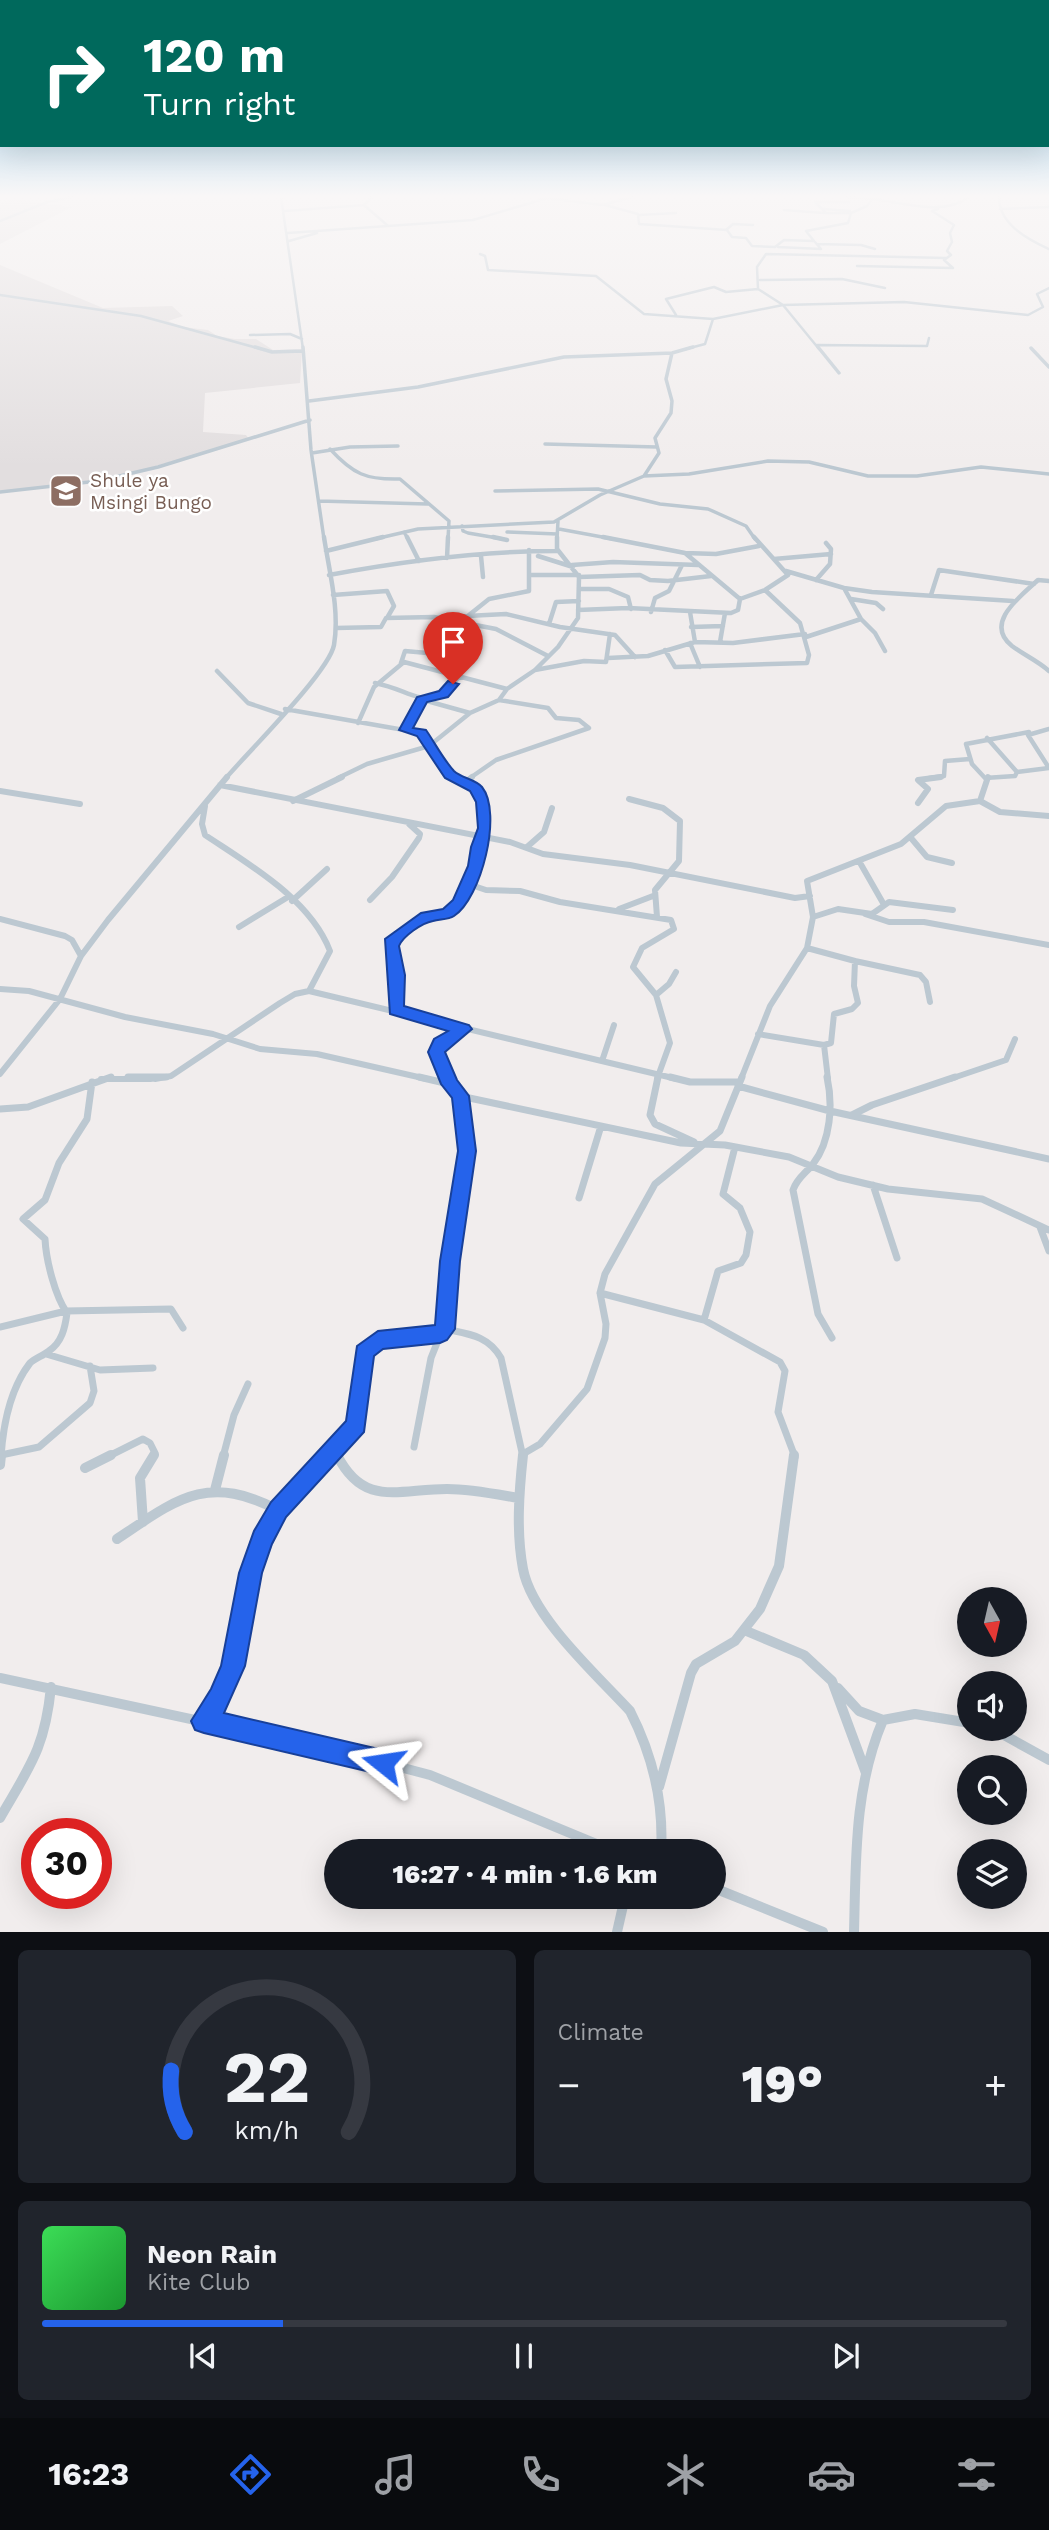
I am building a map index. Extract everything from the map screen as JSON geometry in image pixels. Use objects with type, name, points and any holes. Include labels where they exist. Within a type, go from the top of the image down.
[{"type":"street","points":[[0,1074],[60,999],[81,956],[148,869],[308,686],[333,650],[336,628],[333,595],[312,453],[309,401],[295,287]]},
{"type":"street","points":[[611,287],[644,314],[713,319],[783,305],[909,302],[1025,315],[1049,307]]},
{"type":"street","points":[[676,315],[666,299],[714,287]]},
{"type":"street","points":[[715,287],[726,292],[758,289],[783,305],[800,329],[817,345],[839,373]]},
{"type":"street","points":[[881,287],[885,288]]},
{"type":"street","points":[[1043,307],[1037,294],[1049,288]]},
{"type":"street","points":[[0,296],[141,316],[272,352],[303,351]]},
{"type":"street","points":[[309,401],[418,387],[564,356],[672,353],[705,344],[713,319]]},
{"type":"street","points":[[250,335],[259,338],[294,334],[302,339]]},
{"type":"street","points":[[817,345],[928,346],[929,338]]},
{"type":"street","points":[[1031,348],[1049,367]]},
{"type":"street","points":[[644,476],[659,453],[655,438],[671,413],[672,401],[666,379],[672,353]]},
{"type":"street","points":[[0,492],[97,481],[158,467],[310,420]]},
{"type":"street","points":[[545,444],[657,447]]},
{"type":"street","points":[[312,453],[330,449],[398,446]]},
{"type":"street","points":[[330,449],[343,463],[370,479],[383,481],[400,478],[427,505],[446,517],[449,527],[446,558]]},
{"type":"street","points":[[326,551],[404,532],[508,522],[558,521],[644,476],[689,474],[768,461],[809,462],[867,476],[917,475],[981,467],[1049,474]]},
{"type":"street","points":[[495,491],[613,491],[660,504],[715,511],[746,526],[759,546],[786,571],[844,588],[1013,601]]},
{"type":"street","points":[[319,501],[427,505]]},
{"type":"street","points":[[557,551],[558,521]]},
{"type":"street","points":[[505,552],[508,522]]},
{"type":"street","points":[[462,526],[464,532],[506,540]]},
{"type":"street","points":[[404,532],[419,561]]},
{"type":"street","points":[[507,532],[558,532],[685,553],[716,554],[759,546]]},
{"type":"street","points":[[816,580],[830,565],[831,554],[826,544]]},
{"type":"street","points":[[293,801],[367,764],[429,746],[470,713],[499,700],[507,689],[535,670],[578,618],[579,576],[573,566],[557,551],[529,550],[446,558],[329,575]]},
{"type":"street","points":[[469,615],[482,601],[499,594],[529,591],[529,550]]},
{"type":"street","points":[[685,553],[740,599]]},
{"type":"street","points":[[774,559],[831,554]]},
{"type":"street","points":[[481,556],[483,577]]},
{"type":"street","points":[[538,556],[573,566],[613,562],[698,565]]},
{"type":"street","points":[[651,612],[655,598],[667,593],[682,565]]},
{"type":"street","points":[[931,595],[939,570],[1034,584]]},
{"type":"street","points":[[740,599],[765,590],[787,577],[786,571]]},
{"type":"street","points":[[531,575],[640,575],[652,580],[675,581],[710,576]]},
{"type":"street","points":[[1049,581],[1040,580],[1013,601],[1004,611],[1001,626],[1004,638],[1049,671]]},
{"type":"street","points":[[844,588],[861,619],[875,633],[885,651]]},
{"type":"street","points":[[580,589],[620,592],[628,597],[631,609]]},
{"type":"street","points":[[666,650],[671,665],[801,665],[810,661],[806,635],[794,614],[765,590]]},
{"type":"street","points":[[333,595],[387,591],[394,608],[382,627],[336,628]]},
{"type":"street","points":[[578,610],[725,613],[737,611],[740,599]]},
{"type":"street","points":[[851,599],[876,603],[883,609]]},
{"type":"street","points":[[549,624],[556,602],[579,601]]},
{"type":"street","points":[[690,611],[693,642],[700,667]]},
{"type":"street","points":[[720,642],[725,613]]},
{"type":"street","points":[[386,618],[469,615],[495,617],[506,614],[569,629],[610,634],[621,639],[635,657]]},
{"type":"street","points":[[437,618],[502,631],[548,656]]},
{"type":"street","points":[[535,670],[584,662],[606,662],[608,658],[635,657],[693,642],[806,635],[861,619]]},
{"type":"street","points":[[691,627],[723,626]]},
{"type":"street","points":[[608,658],[606,651],[610,634]]},
{"type":"street","points":[[401,663],[404,652],[427,653],[451,640]]},
{"type":"street","points":[[358,723],[369,691],[382,675],[401,663],[408,662],[507,689]]},
{"type":"street","points":[[217,671],[221,680],[242,701],[259,709],[421,733],[450,775],[475,788],[483,802],[486,823],[468,884],[453,910],[426,916],[393,939],[392,957],[397,975],[398,1013]]},
{"type":"street","points":[[405,730],[424,700],[444,694],[459,677]]},
{"type":"street","points":[[375,684],[390,686],[424,700],[470,713]]},
{"type":"street","points":[[466,782],[486,766],[519,750],[589,728],[579,720],[555,717],[548,708],[499,700]]},
{"type":"street","points":[[980,801],[985,778],[970,759],[966,744],[987,738],[1049,729]]},
{"type":"street","points":[[985,778],[1015,776],[1017,772],[1049,768],[1029,737],[1031,731]]},
{"type":"street","points":[[987,738],[1017,772]]},
{"type":"street","points":[[918,803],[928,789],[920,779],[944,776],[944,761],[970,759]]},
{"type":"street","points":[[220,785],[482,837],[527,847],[543,855],[671,873],[801,898],[810,896]]},
{"type":"street","points":[[0,792],[80,804]]},
{"type":"street","points":[[629,799],[663,808],[680,821],[681,853],[671,873],[661,879],[653,895],[657,917]]},
{"type":"street","points":[[523,1454],[540,1444],[587,1389],[605,1338],[606,1324],[600,1293],[605,1274],[655,1184],[720,1131],[779,987],[807,948],[813,917],[808,879],[893,849],[911,838],[939,810],[980,801],[1000,812],[1049,817]]},
{"type":"street","points":[[205,804],[202,824],[205,835],[263,874],[321,928],[330,951],[309,991]]},
{"type":"street","points":[[527,847],[544,832],[552,808]]},
{"type":"street","points":[[370,900],[397,870],[419,838],[420,834],[408,823]]},
{"type":"street","points":[[911,838],[927,857],[952,863]]},
{"type":"street","points":[[859,861],[865,876],[880,890],[883,903],[877,913],[865,914]]},
{"type":"street","points":[[239,927],[290,899],[327,869]]},
{"type":"street","points":[[658,871],[661,879]]},
{"type":"street","points":[[468,884],[479,889],[520,891],[560,902],[671,920],[674,929],[642,948],[633,967],[656,995],[670,1042],[661,1075],[652,1093],[652,1121],[702,1145]]},
{"type":"street","points":[[614,911],[653,895]]},
{"type":"street","points":[[801,898],[811,905]]},
{"type":"street","points":[[883,903],[909,903],[953,910]]},
{"type":"street","points":[[813,917],[838,909],[889,922],[924,922],[1049,945]]},
{"type":"street","points":[[0,919],[65,936],[72,940],[81,956]]},
{"type":"street","points":[[807,948],[920,975],[926,982],[930,1002]]},
{"type":"street","points":[[758,1034],[824,1045],[831,1043],[834,1014],[857,1006],[855,961]]},
{"type":"street","points":[[656,995],[670,984],[676,972]]},
{"type":"street","points":[[0,989],[29,991],[260,1049],[317,1054],[449,1084]]},
{"type":"street","points":[[0,1109],[28,1108],[92,1082],[113,1077],[160,1080],[185,1069],[287,999],[309,991],[690,1082],[738,1084],[830,1111],[1049,1159]]},
{"type":"street","points":[[602,1062],[614,1025]]},
{"type":"street","points":[[464,1029],[437,1047],[437,1055],[449,1084],[460,1096],[547,1117],[702,1145],[735,1147],[789,1157],[838,1177],[911,1193],[982,1199],[1045,1228],[1049,1251]]},
{"type":"street","points":[[852,1115],[872,1105],[1006,1060],[1014,1039]]},
{"type":"street","points":[[824,1045],[830,1111],[818,1156],[798,1178],[793,1190],[818,1314],[832,1338]]},
{"type":"street","points":[[0,1465],[3,1426],[21,1378],[32,1361],[60,1342],[66,1311],[57,1299],[54,1276],[46,1258],[45,1239],[24,1223],[23,1219],[45,1200],[59,1163],[87,1119],[92,1082]]},
{"type":"street","points":[[414,1447],[424,1412],[430,1358],[442,1331],[456,1219],[466,1170],[466,1140],[460,1096]]},
{"type":"street","points":[[579,1198],[601,1126]]},
{"type":"street","points":[[704,1320],[718,1271],[741,1263],[750,1237],[740,1208],[723,1194],[735,1147]]},
{"type":"street","points":[[873,1185],[893,1238],[897,1258]]},
{"type":"street","points":[[600,1293],[704,1320],[780,1362],[785,1371],[778,1412],[795,1458],[785,1538],[771,1589],[735,1641],[696,1664],[691,1673],[658,1789]]},
{"type":"street","points":[[0,1327],[66,1311],[164,1308],[176,1312],[183,1328]]},
{"type":"street","points":[[204,1721],[220,1697],[233,1666],[251,1573],[262,1539],[278,1510],[352,1431],[359,1418],[363,1364],[371,1344],[391,1337],[442,1331],[485,1338],[496,1347],[523,1454],[518,1498],[523,1571],[548,1621],[630,1711],[640,1728],[658,1789],[662,1839]]},
{"type":"street","points":[[45,1353],[115,1371],[153,1368]]},
{"type":"street","points":[[1,1455],[40,1447],[90,1403],[94,1395],[90,1366]]},
{"type":"street","points":[[215,1490],[233,1415],[248,1384]]},
{"type":"street","points":[[85,1468],[131,1443],[143,1439],[150,1443],[155,1453],[140,1478],[142,1522]]},
{"type":"street","points":[[334,1450],[351,1480],[371,1492],[398,1493],[438,1489],[518,1498]]},
{"type":"street","points":[[117,1539],[188,1497],[215,1490],[260,1500],[278,1510]]},
{"type":"street","points":[[744,1630],[804,1655],[859,1711],[883,1720]]},
{"type":"street","points":[[0,1678],[204,1721],[430,1775],[585,1839]]},
{"type":"street","points":[[832,1681],[866,1775]]},
{"type":"street","points":[[0,1818],[40,1750],[47,1727],[51,1687]]},
{"type":"street","points":[[854,1931],[862,1799],[866,1775],[883,1720],[897,1713],[911,1713],[957,1721]]},
{"type":"street","points":[[1015,1741],[1049,1760]]},
{"type":"street","points":[[726,1893],[823,1931]]},
{"type":"street","points":[[617,1931],[622,1909]]},
{"type":"shaded area","points":[[0,287],[53,287],[103,308],[172,306],[183,316],[168,321],[183,327],[208,330],[217,336],[235,339],[256,339],[273,350],[302,349],[300,383],[205,393],[203,432],[246,435],[249,439],[111,479],[0,492]]},
{"type":"place","name":"Shule ya Msingi Bungo","points":[[66,491]]},
{"type":"route","points":[[383,1763],[204,1721],[220,1697],[233,1666],[251,1573],[262,1539],[278,1510],[356,1425],[361,1405],[365,1352],[378,1340],[416,1334],[440,1334],[444,1329],[450,1261],[467,1151],[460,1096],[449,1084],[436,1052],[440,1044],[464,1029],[398,1013],[397,975],[391,946],[393,939],[410,926],[426,916],[447,914],[459,903],[475,866],[485,828],[483,802],[479,792],[450,775],[421,733],[405,730],[422,699],[433,699],[444,694],[453,684]]}]
